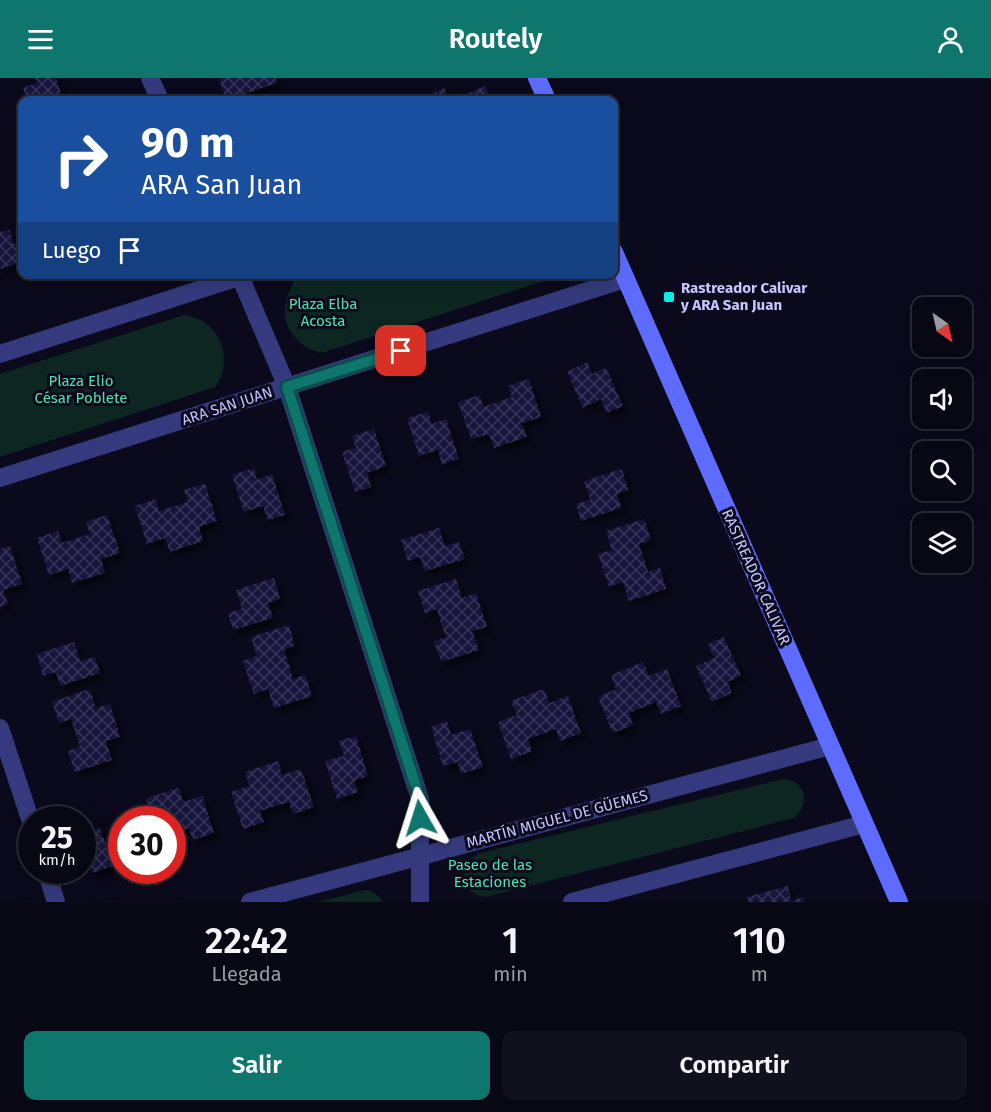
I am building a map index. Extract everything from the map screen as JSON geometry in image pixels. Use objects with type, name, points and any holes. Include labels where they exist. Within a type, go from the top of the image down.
[{"type":"main road","points":[[537,78],[545,96]]},
{"type":"main road","name":"RASTREADOR CALIVAR","points":[[618,262],[898,902]]},
{"type":"street","points":[[150,78],[158,96]]},
{"type":"street","points":[[0,354],[230,279]]},
{"type":"street","points":[[244,279],[287,387],[420,799],[420,902]]},
{"type":"street","name":"ARA SAN JUAN","points":[[0,478],[625,279]]},
{"type":"street","points":[[0,728],[26,806]]},
{"type":"street","name":"MARTÍN MIGUEL DE GÜEMES","points":[[250,902],[830,746]]},
{"type":"street","points":[[572,902],[864,824]]},
{"type":"street","points":[[50,884],[56,902]]},
{"type":"green space","name":"Plaza Elba Acosta","points":[[295,279],[544,279],[541,282],[321,353],[304,345],[292,334],[285,318],[286,300]]},
{"type":"green space","name":"Plaza Elio César Poblete","points":[[184,315],[198,319],[210,327],[220,342],[224,360],[223,370],[215,387],[0,457],[0,374]]},
{"type":"green space","name":"Paseo de las Estaciones","points":[[783,779],[797,784],[804,794],[803,806],[794,818],[486,897],[470,891],[466,885],[464,871],[472,858],[480,853]]},
{"type":"green space","points":[[365,890],[376,894],[383,902],[318,902]]},
{"type":"building","points":[[35,78],[56,78],[62,96],[26,96],[23,88],[37,83]]},
{"type":"building","points":[[219,78],[276,78],[277,83],[238,96],[225,96]]},
{"type":"building","points":[[485,86],[489,96],[462,96]]},
{"type":"building","points":[[444,88],[447,96],[426,96]]},
{"type":"building","points":[[9,230],[14,244],[18,242],[18,263],[0,269],[0,232]]},
{"type":"building","points":[[587,362],[592,374],[606,368],[623,406],[607,413],[601,399],[583,408],[567,372]]},
{"type":"building","points":[[529,379],[541,417],[522,423],[527,437],[494,448],[489,434],[471,439],[458,402],[480,395],[483,407],[512,397],[508,386]]},
{"type":"building","points":[[428,412],[432,424],[446,419],[459,459],[442,464],[438,450],[419,456],[407,418]]},
{"type":"building","points":[[374,429],[386,466],[367,473],[371,487],[355,492],[342,452],[356,448],[352,436]]},
{"type":"building","points":[[254,468],[257,480],[272,474],[285,515],[268,520],[263,506],[244,512],[232,475]]},
{"type":"building","points":[[622,469],[628,490],[617,494],[621,508],[581,521],[576,504],[590,500],[584,481]]},
{"type":"building","points":[[205,484],[217,521],[199,527],[203,541],[170,552],[165,538],[147,544],[135,506],[156,499],[159,511],[188,502],[184,490]]},
{"type":"building","points":[[107,515],[120,553],[101,559],[105,573],[72,583],[68,569],[49,575],[37,538],[58,531],[62,543],[90,534],[86,522]]},
{"type":"building","points":[[644,519],[651,540],[639,544],[648,572],[660,568],[666,589],[629,601],[623,582],[609,587],[598,554],[612,550],[606,531]]},
{"type":"building","points":[[439,528],[445,546],[459,542],[465,559],[425,571],[420,557],[408,561],[401,540]]},
{"type":"building","points":[[10,546],[22,584],[3,590],[8,604],[0,607],[0,549]]},
{"type":"building","points":[[274,578],[280,599],[268,603],[273,618],[233,630],[228,613],[242,609],[236,590]]},
{"type":"building","points":[[456,579],[462,598],[476,593],[487,627],[472,631],[479,650],[441,662],[434,641],[446,637],[437,609],[425,613],[418,591]]},
{"type":"building","points":[[289,625],[295,646],[284,650],[293,679],[305,675],[312,696],[274,708],[268,689],[254,694],[243,661],[257,656],[251,637]]},
{"type":"building","points":[[724,637],[741,676],[727,682],[732,693],[712,702],[696,666],[714,658],[708,644]]},
{"type":"building","points":[[74,642],[80,661],[95,657],[100,673],[60,686],[56,672],[43,676],[37,654]]},
{"type":"building","points":[[643,662],[649,676],[667,669],[681,706],[661,714],[656,702],[629,713],[633,725],[613,733],[598,697],[616,689],[611,675]]},
{"type":"building","points":[[89,689],[96,708],[110,704],[120,737],[106,741],[112,760],[75,772],[68,751],[80,747],[71,719],[59,723],[52,702]]},
{"type":"building","points":[[544,689],[549,703],[568,696],[581,733],[560,741],[556,729],[528,739],[532,751],[511,759],[498,722],[517,715],[511,701]]},
{"type":"building","points":[[447,721],[451,735],[470,729],[483,767],[461,774],[458,762],[443,766],[431,727]]},
{"type":"building","points":[[356,736],[368,776],[354,781],[358,792],[337,799],[325,761],[344,756],[339,741]]},
{"type":"building","points":[[278,761],[282,775],[301,769],[314,807],[293,814],[289,802],[275,806],[260,811],[264,822],[243,829],[231,792],[250,786],[245,772]]},
{"type":"building","points":[[179,788],[183,802],[202,796],[214,833],[193,840],[189,828],[186,829],[186,806],[148,806],[146,798]]},
{"type":"building","points":[[100,828],[108,851],[108,868],[96,872],[96,829]]},
{"type":"building","points":[[788,886],[791,901],[803,897],[805,902],[749,902],[747,897]]},
{"type":"place","name":"Rastreador Calivar y ARA San Juan","points":[[669,297]]},
{"type":"route","points":[[401,351],[287,387],[420,799],[420,818]]}]
